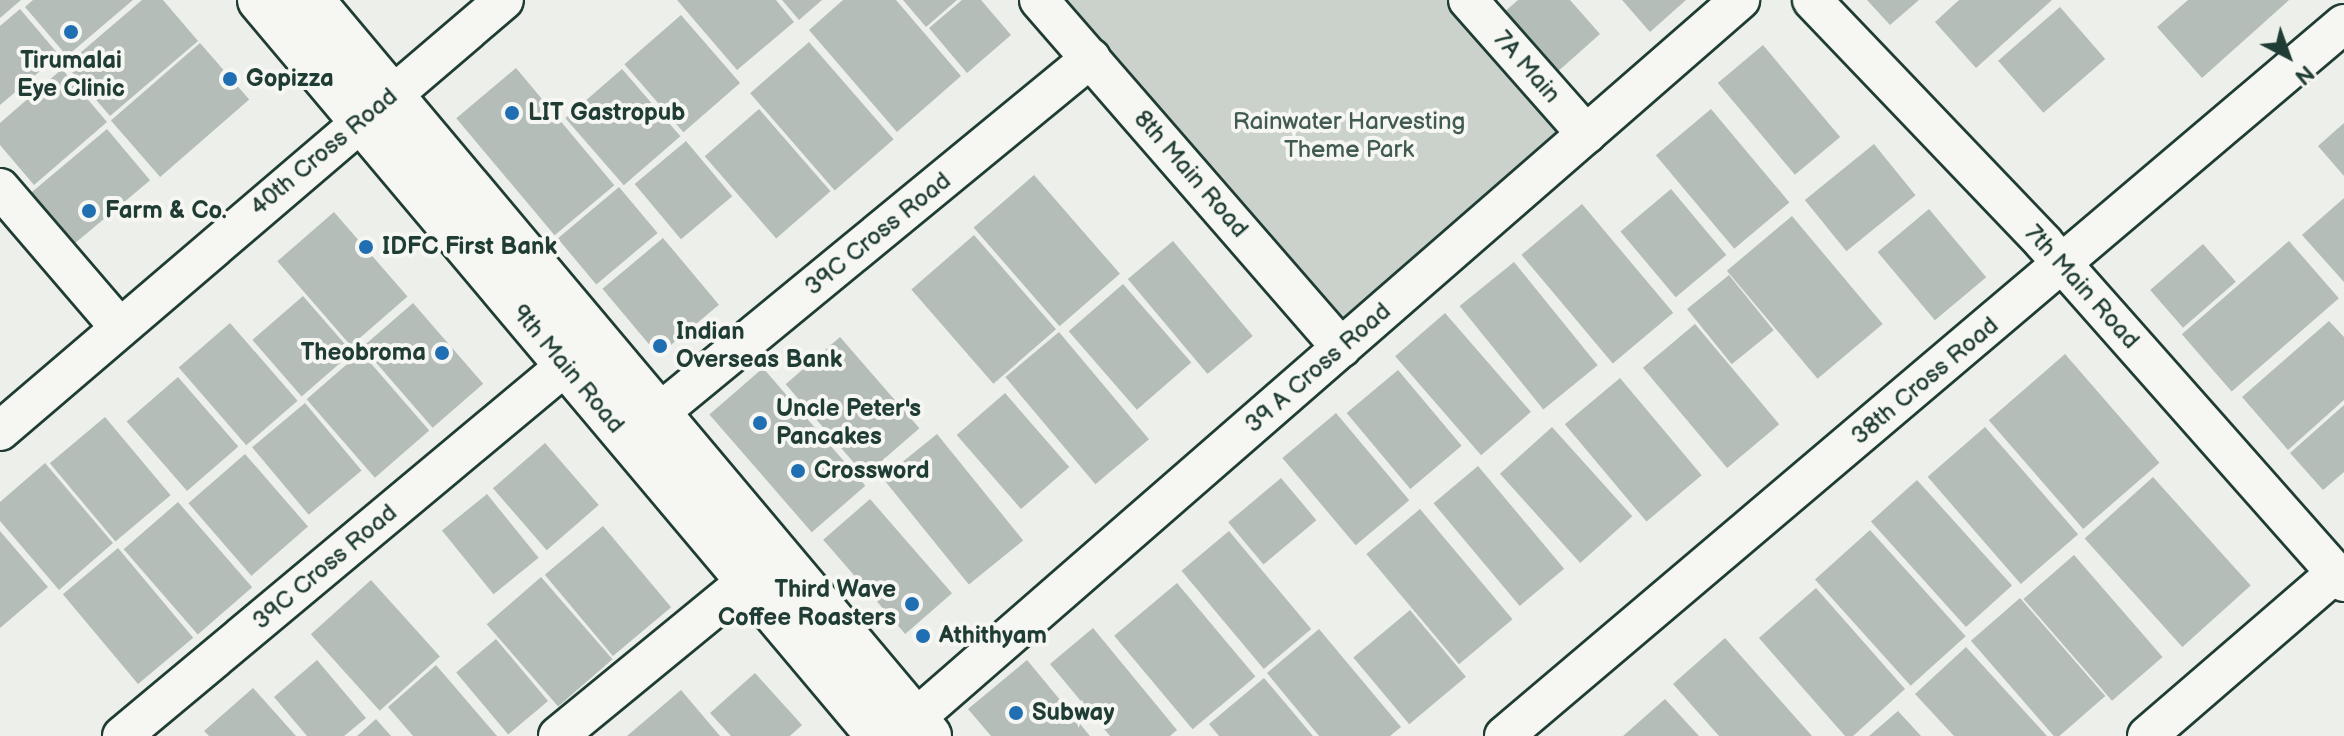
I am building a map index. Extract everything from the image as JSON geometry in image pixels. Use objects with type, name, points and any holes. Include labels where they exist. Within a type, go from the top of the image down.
[{"type":"main road","name":"9th Main Road","points":[[260,0],[377,107],[661,412],[904,732]]},
{"type":"main road","name":"9th Main Road","points":[[311,0],[377,107],[564,367],[748,580],[904,732]]},
{"type":"street","name":"40th Cross Road","points":[[0,431],[504,0]]},
{"type":"street","name":"8th Main Road","points":[[1039,0],[1341,348]]},
{"type":"street","name":"7A Main","points":[[1468,0],[1586,134]]},
{"type":"street","name":"39 A Cross Road","points":[[904,732],[1740,0]]},
{"type":"street","name":"7th Main Road","points":[[1812,0],[2063,265],[2340,578]]},
{"type":"street","name":"38th Cross Road","points":[[1504,736],[2344,24]]},
{"type":"street","name":"39C Cross Road","points":[[627,439],[1091,58]]},
{"type":"street","points":[[0,188],[119,327]]},
{"type":"street","name":"39C Cross Road","points":[[122,736],[564,367]]},
{"type":"street","points":[[2147,736],[2340,578]]},
{"type":"street","points":[[558,736],[748,580]]},
{"type":"green space","name":"Rainwater Harvesting Theme Park","points":[[1047,0],[1451,0],[1563,128],[1335,328]]},
{"type":"building","points":[[0,0],[21,0],[0,18]]},
{"type":"building","name":"Tirumalai Eye Clinic","points":[[33,0],[133,0],[67,56],[25,7]]},
{"type":"building","points":[[142,0],[163,0],[198,41],[110,116],[66,65]]},
{"type":"building","points":[[677,0],[776,0],[794,22],[737,70]]},
{"type":"building","points":[[782,0],[822,0],[799,20]]},
{"type":"building","points":[[843,0],[896,0],[961,76],[897,132],[809,30]]},
{"type":"building","points":[[903,0],[957,0],[926,27]]},
{"type":"building","points":[[962,0],[981,0],[1011,35],[967,73],[929,28]]},
{"type":"building","points":[[1518,0],[1570,0],[1600,34],[1555,74],[1502,14]]},
{"type":"building","points":[[1622,0],[1686,0],[1650,32]]},
{"type":"building","points":[[1867,0],[1919,0],[1890,25]]},
{"type":"building","points":[[1959,0],[2052,0],[1976,68],[1935,22]]},
{"type":"building","points":[[2188,0],[2289,0],[2202,78],[2157,27]]},
{"type":"building","points":[[2060,7],[2105,59],[2043,113],[1998,61]]},
{"type":"building","points":[[20,9],[59,55],[0,105],[0,26]]},
{"type":"building","points":[[681,15],[740,83],[683,132],[624,64]]},
{"type":"building","points":[[809,42],[894,139],[835,191],[750,93]]},
{"type":"building","points":[[200,43],[249,100],[160,177],[111,120]]},
{"type":"building","points":[[1763,45],[1840,137],[1795,175],[1718,83]]},
{"type":"building","points":[[516,68],[614,185],[555,235],[456,118]]},
{"type":"building","points":[[62,69],[107,122],[34,185],[0,145],[0,123]]},
{"type":"building","points":[[622,69],[680,136],[624,185],[565,118]]},
{"type":"building","points":[[759,109],[831,191],[776,238],[705,156]]},
{"type":"building","points":[[1711,109],[1789,202],[1734,249],[1656,155]]},
{"type":"building","points":[[2344,123],[2344,176],[2318,146]]},
{"type":"building","points":[[107,129],[150,180],[68,249],[25,198]]},
{"type":"building","points":[[686,141],[732,196],[681,239],[635,184]]},
{"type":"building","points":[[1874,144],[1916,195],[1846,251],[1805,200]]},
{"type":"building","points":[[1034,175],[1120,274],[1060,326],[974,227]]},
{"type":"building","points":[[619,187],[658,233],[596,284],[558,238]]},
{"type":"building","points":[[1671,189],[1726,255],[1676,297],[1620,231]]},
{"type":"building","points":[[2344,198],[2344,282],[2302,235]]},
{"type":"building","points":[[1582,204],[1673,313],[1613,364],[1521,255]]},
{"type":"building","points":[[1929,209],[1986,277],[1935,320],[1878,252]]},
{"type":"building","points":[[334,212],[407,297],[351,346],[277,261]]},
{"type":"building","points":[[1792,216],[1883,324],[1818,379],[1727,271]]},
{"type":"building","points":[[974,235],[1056,329],[993,384],[911,289]]},
{"type":"building","points":[[663,238],[719,305],[658,355],[602,289]]},
{"type":"building","points":[[1173,241],[1253,336],[1208,374],[1128,279]]},
{"type":"building","points":[[2289,241],[2339,298],[2232,392],[2182,334]]},
{"type":"building","points":[[2203,244],[2236,282],[2183,328],[2150,290]]},
{"type":"building","points":[[1514,262],[1598,365],[1543,409],[1460,306]]},
{"type":"building","points":[[1729,275],[1774,330],[1732,364],[1687,309]]},
{"type":"building","points":[[1123,284],[1191,362],[1137,410],[1069,331]]},
{"type":"building","points":[[303,296],[352,353],[302,397],[252,340]]},
{"type":"building","points":[[413,303],[483,384],[433,428],[362,347]]},
{"type":"building","points":[[1445,313],[1531,412],[1481,455],[1395,356]]},
{"type":"building","points":[[2329,321],[2344,337],[2344,400],[2288,450],[2242,397]]},
{"type":"building","points":[[230,323],[298,401],[246,445],[179,368]]},
{"type":"building","points":[[1695,324],[1779,424],[1727,468],[1643,368]]},
{"type":"building","points":[[1059,332],[1149,439],[1095,484],[1005,377]]},
{"type":"building","points":[[840,337],[919,428],[865,476],[786,384]]},
{"type":"building","points":[[361,352],[429,430],[375,478],[307,399]]},
{"type":"building","points":[[2065,354],[2159,463],[2083,529],[1989,420]]},
{"type":"building","points":[[763,368],[865,486],[812,532],[709,415]]},
{"type":"building","points":[[1398,370],[1462,446],[1410,489],[1347,413]]},
{"type":"building","points":[[178,377],[238,446],[187,491],[127,422]]},
{"type":"building","points":[[1620,378],[1702,475],[1646,522],[1565,424]]},
{"type":"building","points":[[1005,393],[1069,467],[1021,509],[957,435]]},
{"type":"building","points":[[305,403],[362,470],[309,515],[252,447]]},
{"type":"building","points":[[2344,405],[2344,472],[2323,490],[2290,453]]},
{"type":"building","points":[[1336,413],[1409,500],[1356,545],[1282,458]]},
{"type":"building","points":[[105,417],[171,495],[115,541],[50,463]]},
{"type":"building","points":[[1552,427],[1632,516],[1580,563],[1500,474]]},
{"type":"building","points":[[1985,427],[2078,534],[2021,584],[1928,477]]},
{"type":"building","points":[[937,434],[1023,540],[969,585],[883,478]]},
{"type":"building","points":[[545,443],[599,505],[547,550],[493,488]]},
{"type":"building","points":[[245,454],[308,526],[251,576],[188,503]]},
{"type":"building","points":[[45,463],[113,543],[59,590],[0,521],[0,502]]},
{"type":"building","points":[[1478,466],[1564,569],[1520,606],[1434,503]]},
{"type":"building","points":[[2153,477],[2251,585],[2182,647],[2085,539]]},
{"type":"building","points":[[1281,478],[1316,520],[1263,564],[1228,522]]},
{"type":"building","points":[[1917,480],[2012,586],[1966,627],[1871,521]]},
{"type":"building","points":[[487,494],[539,558],[494,594],[442,531]]},
{"type":"building","points":[[870,499],[952,593],[905,634],[823,540]]},
{"type":"building","points":[[178,502],[252,587],[198,635],[124,549]]},
{"type":"building","points":[[1420,509],[1513,619],[1459,664],[1366,554]]},
{"type":"building","points":[[603,526],[671,607],[613,656],[545,575]]},
{"type":"building","points":[[1870,530],[1966,636],[1911,686],[1815,580]]},
{"type":"building","points":[[0,531],[48,587],[0,628]]},
{"type":"building","points":[[1229,531],[1311,629],[1264,669],[1182,571]]},
{"type":"building","points":[[118,548],[193,638],[138,684],[63,594]]},
{"type":"building","points":[[2074,555],[2163,657],[2112,701],[2023,599]]},
{"type":"building","points":[[541,577],[613,659],[558,706],[487,624]]},
{"type":"building","points":[[371,580],[440,657],[380,711],[311,634]]},
{"type":"building","points":[[1177,583],[1255,676],[1193,729],[1114,636]]},
{"type":"building","points":[[1816,588],[1905,689],[1853,736],[1845,736],[1759,638]]},
{"type":"building","points":[[2020,598],[2105,696],[2059,736],[2054,736],[1971,641]]},
{"type":"building","points":[[1410,610],[1466,677],[1409,724],[1353,658]]},
{"type":"building","points":[[1093,628],[1177,730],[1170,736],[1110,736],[1050,664]]},
{"type":"building","points":[[1319,629],[1401,727],[1390,736],[1319,736],[1267,673]]},
{"type":"building","points":[[1725,638],[1812,736],[1719,736],[1673,684]]},
{"type":"building","points":[[496,639],[548,701],[508,734],[456,672]]},
{"type":"building","points":[[1966,647],[2047,736],[1954,736],[1915,694]]},
{"type":"building","points":[[317,660],[366,718],[344,736],[307,736],[274,697]]},
{"type":"building","points":[[1027,660],[1090,736],[991,736],[968,709]]},
{"type":"building","points":[[436,665],[497,736],[413,736],[388,707]]},
{"type":"building","points":[[755,673],[802,725],[790,736],[731,736],[710,713]]},
{"type":"building","points":[[1264,678],[1313,736],[1219,736],[1209,724]]},
{"type":"building","points":[[253,688],[296,736],[209,736],[204,731]]},
{"type":"building","points":[[681,690],[720,736],[627,736]]},
{"type":"building","points":[[1665,699],[1699,736],[1623,736]]},
{"type":"building","points":[[1898,711],[1921,736],[1869,736]]},
{"type":"building","points":[[376,719],[391,736],[357,736]]},
{"type":"place","name":"Tirumalai Eye Clinic","points":[[71,32]]},
{"type":"place","name":"Gopizza","points":[[230,79]]},
{"type":"place","name":"LIT Gastropub","points":[[512,113]]},
{"type":"place","name":"Farm & Co.","points":[[89,211]]},
{"type":"place","name":"IDFC First Bank","points":[[366,247]]},
{"type":"place","name":"Indian Overseas Bank","points":[[660,346]]},
{"type":"place","name":"Theobroma","points":[[442,353]]},
{"type":"place","name":"Uncle Peter's Pancakes","points":[[760,423]]},
{"type":"place","name":"Crossword","points":[[798,471]]},
{"type":"place","name":"Third Wave Coffee Roasters","points":[[912,604]]},
{"type":"place","name":"Athithyam","points":[[923,636]]},
{"type":"place","name":"Subway","points":[[1016,713]]}]
